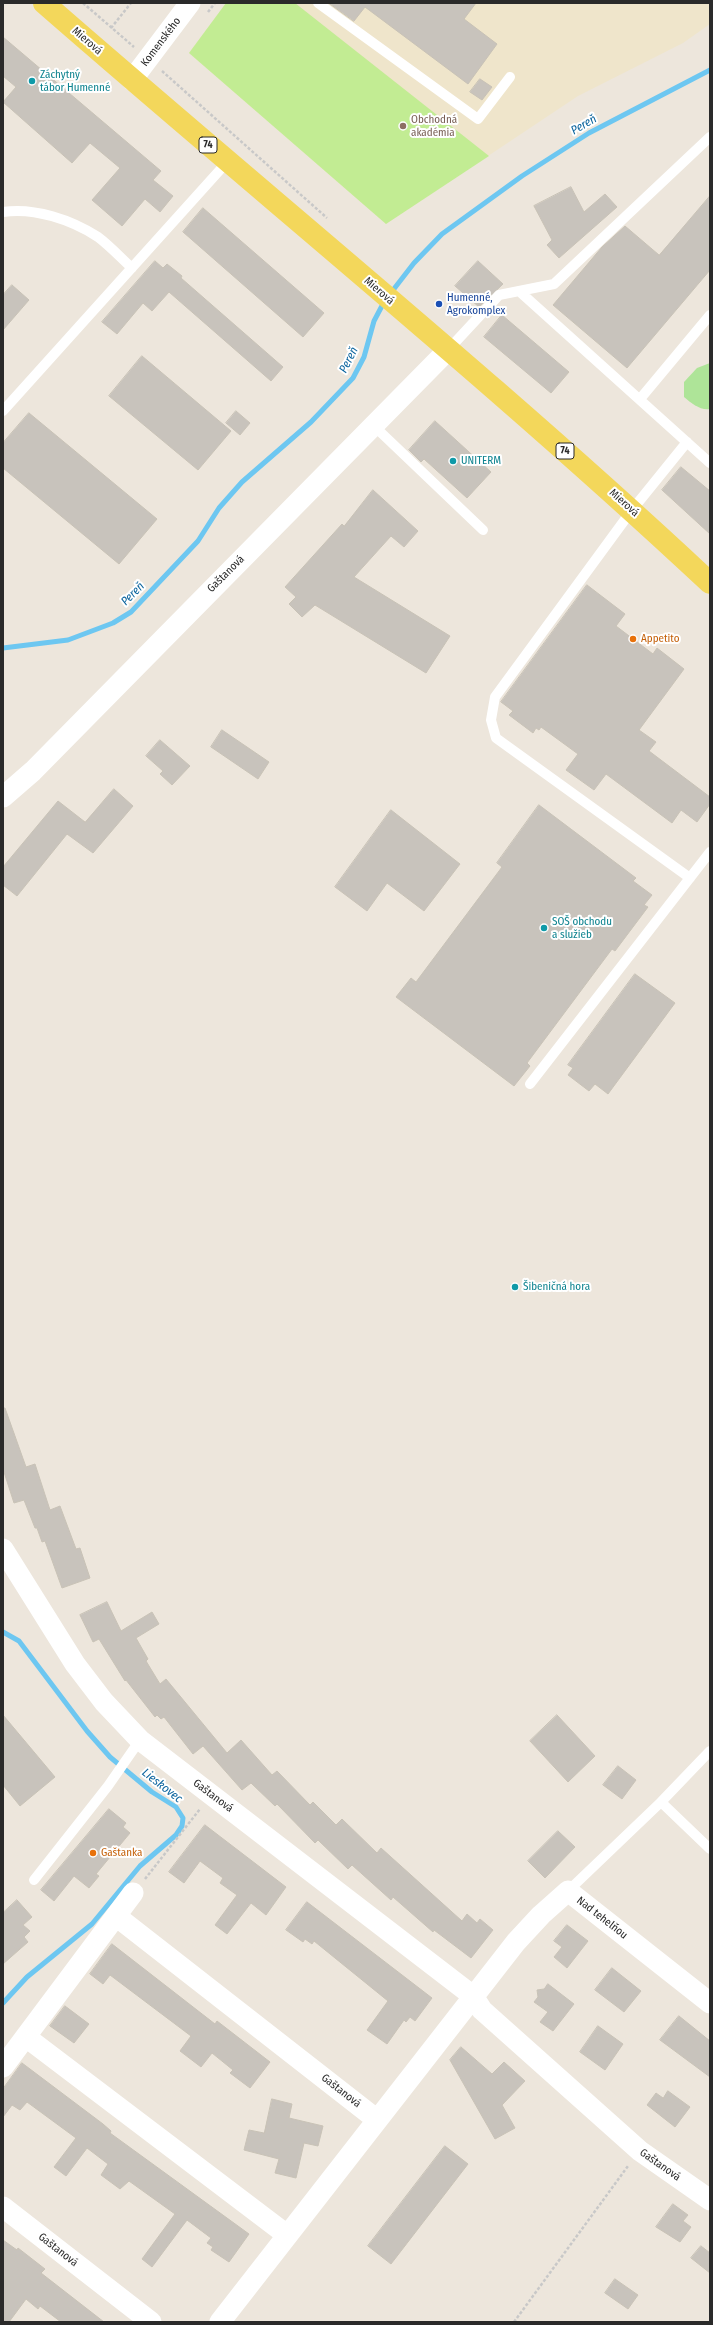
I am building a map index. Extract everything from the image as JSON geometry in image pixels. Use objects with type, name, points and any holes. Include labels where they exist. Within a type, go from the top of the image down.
[{"type":"main road","name":"Mierová","points":[[44,3],[632,510],[710,583]]},
{"type":"street","name":"Komenského","points":[[132,80],[148,59],[183,6]]},
{"type":"street","name":"Gaštanová","points":[[3,797],[33,771],[448,350]]},
{"type":"street","name":"Gaštanová","points":[[3,1548],[76,1664],[104,1702],[140,1740],[473,1996],[482,2010],[640,2151],[710,2200]]},
{"type":"street","name":"Nad tehelňou","points":[[473,1996],[516,1942],[568,1891],[710,2003]]},
{"type":"street","points":[[3,2067],[133,1893]]},
{"type":"street","name":"Gaštanová","points":[[116,1916],[376,2119]]},
{"type":"street","points":[[220,2322],[376,2119],[473,1996]]},
{"type":"street","points":[[26,2037],[287,2235]]},
{"type":"street","name":"Gaštanová","points":[[3,2207],[151,2322]]},
{"type":"lane","points":[[318,3],[478,119],[510,77]]},
{"type":"lane","points":[[448,350],[500,295],[554,284],[710,137]]},
{"type":"lane","points":[[3,411],[228,161]]},
{"type":"lane","points":[[3,212],[11,211],[45,215],[77,225],[99,238],[132,268]]},
{"type":"lane","points":[[519,291],[710,462]]},
{"type":"lane","points":[[640,399],[710,315]]},
{"type":"lane","points":[[374,425],[483,530]]},
{"type":"lane","points":[[687,442],[632,510],[495,697],[491,720],[496,738],[690,878]]},
{"type":"lane","points":[[530,1084],[710,852]]},
{"type":"lane","points":[[34,1880],[140,1740]]},
{"type":"lane","points":[[568,1891],[661,1802],[710,1751]]},
{"type":"lane","points":[[661,1802],[710,1849]]},
{"type":"path","points":[[83,3],[331,221]]},
{"type":"path","points":[[111,28],[131,3]]},
{"type":"path","points":[[133,1893],[211,1794]]},
{"type":"path","points":[[514,2322],[640,2151]]},
{"type":"shaded area","name":"Obchodná akadémia","points":[[226,3],[710,3],[710,24],[683,43],[578,96],[386,224],[189,53]]},
{"type":"green space","points":[[226,3],[295,3],[489,156],[386,224],[189,53]]},
{"type":"green space","points":[[710,363],[710,409],[703,409],[696,406],[684,397],[684,382],[697,368]]},
{"type":"building","points":[[329,3],[476,3],[464,19],[497,44],[468,84],[365,7],[354,21]]},
{"type":"building","points":[[3,37],[161,171],[153,180],[173,196],[160,212],[145,199],[122,226],[92,200],[120,168],[90,143],[72,163],[3,102],[16,87],[3,76]]},
{"type":"building","points":[[480,79],[492,87],[482,100],[470,92]]},
{"type":"building","points":[[571,187],[584,212],[605,194],[617,207],[559,258],[547,245],[552,240],[534,206]]},
{"type":"building","points":[[710,196],[710,270],[627,368],[553,305],[602,247],[625,226],[659,255]]},
{"type":"building","points":[[203,208],[324,313],[303,337],[183,232]]},
{"type":"building","points":[[155,261],[163,268],[167,264],[182,276],[181,278],[283,367],[271,381],[169,292],[152,311],[143,303],[117,334],[102,322]]},
{"type":"building","points":[[478,261],[503,284],[479,307],[455,286]]},
{"type":"building","points":[[12,285],[29,300],[3,330],[3,295]]},
{"type":"building","points":[[502,315],[569,372],[551,393],[484,337]]},
{"type":"building","points":[[142,356],[231,431],[198,470],[109,396]]},
{"type":"building","points":[[236,411],[250,423],[240,435],[226,423]]},
{"type":"building","points":[[29,413],[157,519],[119,564],[3,468],[3,443]]},
{"type":"building","name":"UNITERM","points":[[435,421],[491,472],[467,498],[424,459],[421,462],[409,450]]},
{"type":"building","points":[[681,467],[710,491],[710,534],[662,490]]},
{"type":"building","points":[[373,490],[418,531],[404,547],[391,536],[354,577],[450,636],[426,673],[315,605],[302,617],[289,604],[296,597],[285,587],[342,524],[344,526]]},
{"type":"building","points":[[587,585],[625,614],[616,626],[653,654],[657,648],[684,669],[639,730],[656,742],[649,751],[710,797],[710,804],[697,822],[681,810],[672,823],[606,774],[594,790],[566,770],[578,754],[541,727],[539,730],[536,728],[533,733],[509,715],[513,711],[501,702]]},
{"type":"building","points":[[222,730],[269,762],[258,779],[211,747]]},
{"type":"building","points":[[160,740],[190,766],[172,785],[160,774],[163,771],[146,756]]},
{"type":"building","points":[[114,789],[133,806],[93,853],[67,834],[17,896],[3,885],[3,867],[58,801],[85,822]]},
{"type":"building","name":"SOŠ obchodu a služieb","points":[[539,805],[636,878],[633,881],[652,895],[644,905],[648,907],[615,951],[612,949],[527,1063],[530,1066],[514,1086],[396,997],[411,978],[416,982],[502,867],[497,863]]},
{"type":"building","points":[[391,810],[460,864],[424,911],[387,883],[367,911],[335,887]]},
{"type":"building","points":[[635,974],[675,1003],[608,1094],[595,1084],[589,1091],[568,1075],[573,1068],[568,1065]]},
{"type":"building","points":[[3,1408],[5,1408],[26,1467],[35,1464],[50,1510],[60,1506],[76,1549],[80,1548],[90,1578],[62,1588],[45,1541],[42,1542],[24,1500],[14,1503],[3,1469]]},
{"type":"building","points":[[107,1602],[121,1631],[152,1612],[159,1624],[136,1638],[148,1659],[146,1661],[160,1684],[166,1679],[227,1753],[241,1740],[272,1775],[277,1771],[310,1805],[313,1802],[336,1825],[342,1819],[377,1853],[381,1848],[462,1921],[467,1914],[477,1923],[480,1919],[493,1930],[471,1958],[434,1930],[433,1932],[393,1897],[391,1900],[352,1865],[348,1869],[318,1840],[315,1843],[277,1804],[275,1806],[251,1783],[242,1790],[203,1746],[193,1754],[164,1717],[161,1719],[157,1715],[155,1717],[126,1680],[125,1681],[99,1639],[93,1642],[80,1615]]},
{"type":"building","points":[[3,1715],[55,1777],[20,1806],[3,1785]]},
{"type":"building","points":[[557,1715],[595,1756],[568,1782],[530,1741]]},
{"type":"building","points":[[618,1766],[636,1780],[622,1799],[603,1785]]},
{"type":"building","name":"Gaštanka","points":[[109,1809],[126,1823],[123,1827],[130,1833],[96,1874],[99,1876],[89,1888],[74,1876],[54,1901],[41,1890]]},
{"type":"building","points":[[205,1825],[286,1887],[266,1915],[251,1903],[227,1934],[215,1925],[237,1895],[220,1883],[223,1878],[200,1861],[184,1883],[169,1872]]},
{"type":"building","points":[[558,1831],[575,1847],[545,1878],[528,1861]]},
{"type":"building","points":[[17,1900],[32,1917],[23,1925],[30,1931],[24,1937],[28,1942],[3,1964],[3,1913]]},
{"type":"building","points":[[307,1902],[432,1998],[415,2021],[410,2017],[406,2022],[404,2020],[387,2044],[367,2030],[388,2001],[314,1941],[312,1944],[305,1939],[303,1942],[286,1930]]},
{"type":"building","points":[[567,1925],[588,1941],[567,1968],[554,1957],[562,1947],[554,1941]]},
{"type":"building","points":[[112,1944],[215,2024],[217,2021],[270,2062],[250,2088],[230,2073],[233,2070],[212,2053],[201,2067],[180,2051],[191,2036],[110,1975],[103,1984],[90,1974]]},
{"type":"building","points":[[612,1968],[641,1991],[624,2012],[595,1990]]},
{"type":"building","points":[[548,1984],[574,2004],[553,2031],[540,2022],[548,2012],[534,2002],[538,1997],[537,1990],[544,1989]]},
{"type":"building","points":[[65,2006],[89,2024],[74,2043],[50,2026]]},
{"type":"building","points":[[679,2016],[710,2041],[710,2077],[660,2040]]},
{"type":"building","points":[[598,2026],[623,2044],[605,2070],[580,2052]]},
{"type":"building","points":[[461,2047],[492,2074],[504,2062],[525,2081],[502,2105],[515,2128],[495,2139],[450,2060]]},
{"type":"building","points":[[22,2063],[103,2124],[111,2131],[110,2133],[249,2234],[229,2262],[211,2250],[213,2247],[207,2243],[211,2238],[187,2220],[152,2267],[142,2259],[175,2214],[129,2181],[120,2189],[101,2175],[108,2164],[87,2148],[66,2176],[54,2167],[76,2138],[27,2102],[20,2110],[12,2105],[3,2117],[3,2089]]},
{"type":"building","points":[[668,2091],[690,2107],[675,2127],[647,2105],[656,2093],[663,2098]]},
{"type":"building","points":[[272,2099],[292,2104],[289,2118],[323,2126],[318,2146],[304,2143],[296,2178],[275,2173],[279,2159],[244,2150],[249,2130],[264,2133]]},
{"type":"building","points":[[445,2146],[468,2164],[391,2264],[368,2246]]},
{"type":"building","points":[[673,2204],[688,2215],[683,2221],[691,2227],[680,2242],[656,2227]]},
{"type":"building","points":[[3,2240],[17,2250],[18,2248],[45,2269],[41,2273],[104,2322],[61,2322],[40,2306],[38,2309],[26,2299],[9,2322],[3,2322]]},
{"type":"building","points":[[701,2246],[710,2253],[710,2273],[691,2258]]},
{"type":"building","points":[[615,2279],[638,2295],[628,2309],[605,2293]]},
{"type":"waterway","name":"Pereň","points":[[390,294],[414,263],[442,234],[522,176],[589,133],[710,70]]},
{"type":"waterway","name":"Pereň","points":[[3,648],[68,640],[113,623],[131,612],[198,541],[219,508],[242,482],[311,422],[353,378],[364,357],[374,321],[384,302]]},
{"type":"waterway","name":"Lieskovec","points":[[3,1632],[19,1641],[87,1731],[110,1757],[152,1792],[176,1807],[183,1818],[182,1826],[176,1835],[140,1866],[92,1924],[27,1977],[3,2003]]},
{"type":"place","name":"Záchytný tábor Humenné","points":[[32,81]]},
{"type":"place","name":"Obchodná akadémia","points":[[403,126]]},
{"type":"place","name":"Humenné, Agrokomplex","points":[[439,304]]},
{"type":"place","name":"UNITERM","points":[[453,461]]},
{"type":"place","name":"Appetito","points":[[633,639]]},
{"type":"place","name":"SOŠ obchodu a služieb","points":[[544,928]]},
{"type":"place","name":"Šibeničná hora","points":[[515,1287]]},
{"type":"place","name":"Gaštanka","points":[[93,1853]]}]
